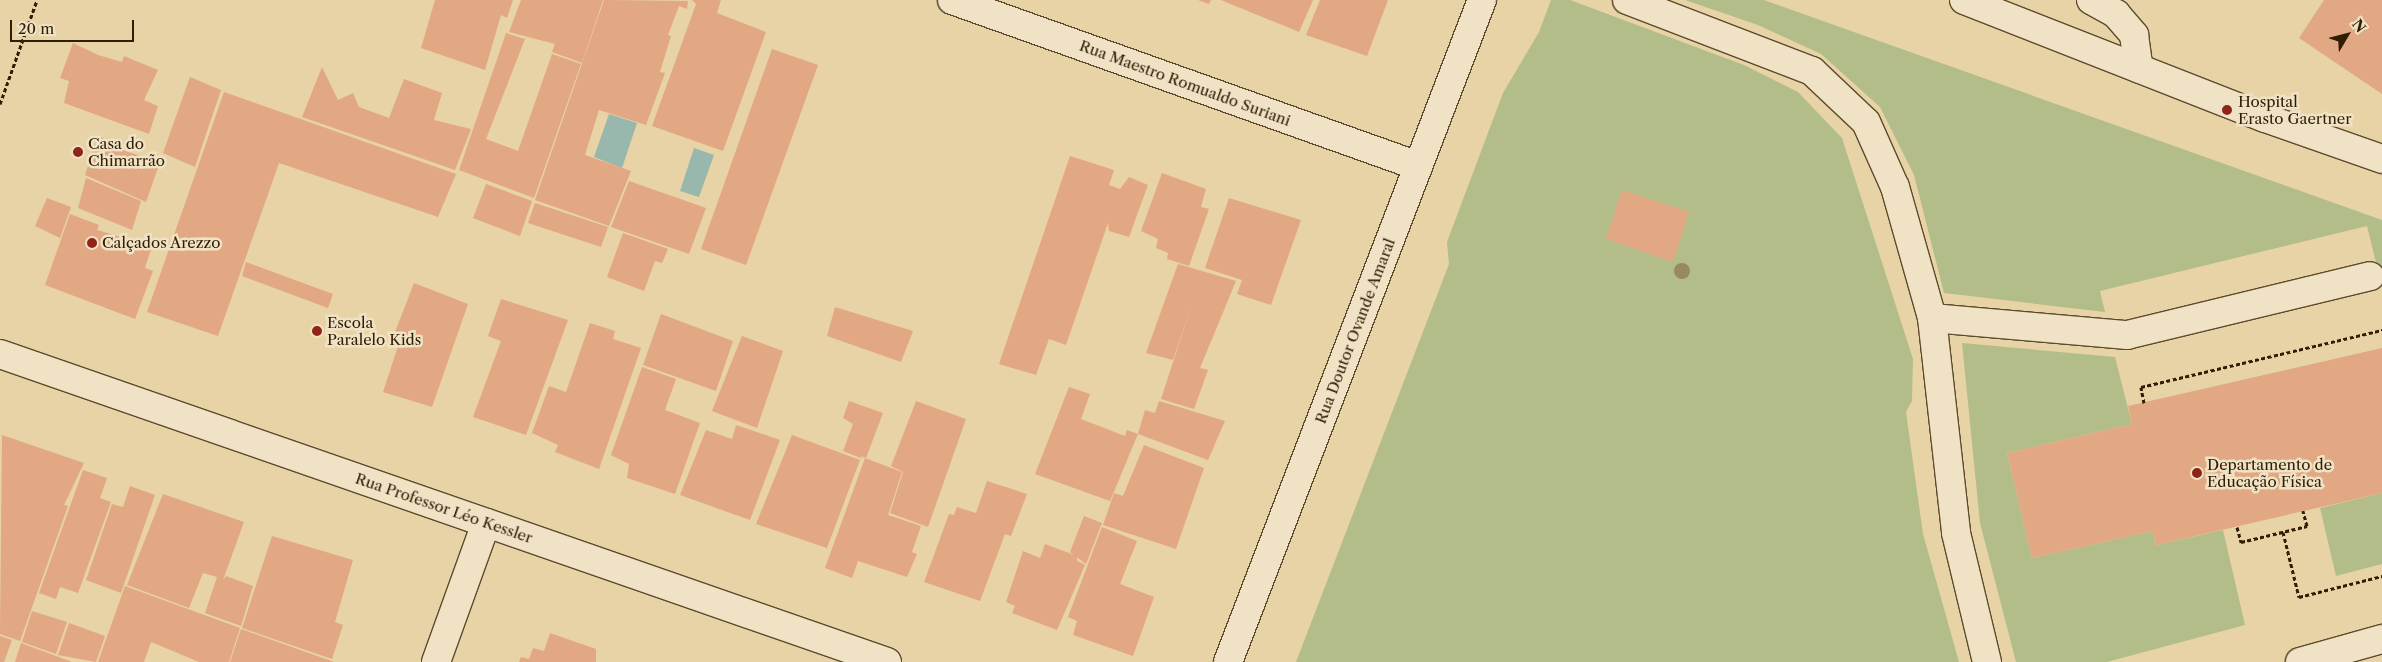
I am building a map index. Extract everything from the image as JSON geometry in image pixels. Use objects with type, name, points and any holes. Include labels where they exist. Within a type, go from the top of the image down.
[{"type":"street","name":"Rua Maestro Romualdo Suriani","points":[[952,0],[1418,166]]},
{"type":"street","name":"Rua Doutor Ovande Amaral","points":[[1228,662],[1482,0]]},
{"type":"street","points":[[1627,0],[1812,71],[1866,122],[1895,187],[1932,318],[1956,533],[1987,662]]},
{"type":"street","points":[[1964,0],[2139,69],[2382,159]]},
{"type":"street","points":[[2090,0],[2116,14],[2134,35],[2139,69]]},
{"type":"street","points":[[1932,318],[2127,335],[2370,276]]},
{"type":"street","name":"Rua Professor Léo Kessler","points":[[0,354],[888,662]]},
{"type":"street","points":[[436,662],[486,523]]},
{"type":"street","points":[[2300,662],[2382,639]]},
{"type":"path","points":[[0,104],[37,0]]},
{"type":"path","points":[[2144,403],[2141,387],[2382,330]]},
{"type":"path","points":[[2237,527],[2241,542],[2283,532],[2307,526],[2303,511]]},
{"type":"path","points":[[2283,532],[2299,597],[2382,576]]},
{"type":"green space","points":[[1551,0],[1570,0],[1744,65],[1798,92],[1842,138],[1913,359],[1912,401],[1906,412],[1923,534],[1959,662],[1296,662],[1449,264],[1447,242],[1503,93],[1539,32]]},
{"type":"green space","points":[[1685,0],[1764,0],[2382,220],[2382,287],[2367,226],[2100,291],[2105,312],[1944,293],[1914,175],[1880,107],[1821,54],[1758,25]]},
{"type":"green space","points":[[1962,343],[2115,357],[2132,424],[2007,453],[2032,558],[2153,531],[2156,545],[2223,530],[2245,625],[2107,662],[2016,662],[1980,523]]},
{"type":"green space","points":[[2382,493],[2382,564],[2336,576],[2320,508]]},
{"type":"water","points":[[609,114],[637,123],[622,168],[594,157]]},
{"type":"water","points":[[694,148],[714,155],[699,197],[680,191]]},
{"type":"building","points":[[435,0],[513,0],[507,18],[501,15],[485,70],[421,48]]},
{"type":"building","points":[[521,0],[603,0],[582,63],[552,52],[555,44],[509,32]]},
{"type":"building","points":[[604,0],[688,1],[687,9],[679,6],[668,35],[671,36],[660,72],[665,73],[646,125],[599,110],[585,155],[631,171],[609,226],[535,200]]},
{"type":"building","points":[[692,0],[721,0],[717,13],[766,32],[723,151],[652,126],[696,4]]},
{"type":"building","points":[[1198,0],[1211,0],[1209,4]]},
{"type":"building","points":[[1221,0],[1313,0],[1299,32]]},
{"type":"building","points":[[1320,0],[1388,0],[1367,56],[1306,35]]},
{"type":"building","points":[[2324,0],[2382,0],[2382,94],[2299,38]]},
{"type":"building","points":[[506,33],[525,39],[486,139],[518,151],[552,54],[581,64],[534,198],[459,170]]},
{"type":"building","points":[[73,43],[98,55],[122,62],[124,56],[158,70],[144,100],[158,106],[149,134],[64,103],[69,81],[60,78]]},
{"type":"building","points":[[772,49],[818,65],[746,265],[701,249]]},
{"type":"building","points":[[322,67],[338,100],[353,93],[359,107],[389,118],[404,79],[442,93],[434,120],[471,129],[455,170],[302,117]]},
{"type":"building","points":[[190,77],[221,90],[195,167],[163,153]]},
{"type":"building","points":[[224,92],[456,174],[438,217],[279,163],[218,336],[147,312]]},
{"type":"building","points":[[98,135],[125,151],[160,162],[146,202],[85,175]]},
{"type":"building","points":[[1070,156],[1114,170],[1109,185],[1120,189],[1129,177],[1148,185],[1129,237],[1109,231],[1108,223],[1066,345],[1049,339],[1036,375],[999,364]]},
{"type":"building","points":[[1162,173],[1206,189],[1201,207],[1209,209],[1189,266],[1167,259],[1168,253],[1156,248],[1158,239],[1141,231]]},
{"type":"building","points":[[86,178],[141,201],[132,230],[78,208]]},
{"type":"building","points":[[629,181],[706,208],[689,254],[611,227]]},
{"type":"building","points":[[486,184],[532,201],[520,236],[473,218]]},
{"type":"building","points":[[1622,190],[1689,212],[1673,262],[1606,239]]},
{"type":"building","points":[[47,198],[71,207],[60,238],[35,226]]},
{"type":"building","points":[[1229,198],[1301,220],[1271,305],[1237,294],[1242,280],[1205,268]]},
{"type":"building","points":[[535,203],[608,227],[601,247],[528,223]]},
{"type":"building","points":[[70,214],[99,225],[97,230],[152,246],[145,268],[153,271],[135,319],[45,285]]},
{"type":"building","points":[[623,233],[668,249],[662,263],[655,261],[644,291],[607,277]]},
{"type":"building","points":[[246,262],[333,294],[328,308],[242,276]]},
{"type":"building","points":[[1178,264],[1236,281],[1200,368],[1208,370],[1194,409],[1161,399],[1192,304],[1173,360],[1146,353]]},
{"type":"building","points":[[414,283],[468,304],[432,407],[383,392],[401,337],[395,332]]},
{"type":"building","points":[[501,299],[568,320],[526,435],[473,417],[501,341],[488,336]]},
{"type":"building","points":[[835,307],[913,331],[901,362],[827,336]]},
{"type":"building","points":[[661,314],[733,341],[716,391],[643,365]]},
{"type":"building","points":[[590,323],[615,331],[613,339],[641,348],[599,469],[555,452],[558,445],[532,433],[549,386],[566,392]]},
{"type":"building","points":[[742,336],[783,351],[757,428],[712,411]]},
{"type":"building","name":"Departamento de Educação Física","points":[[2382,348],[2382,493],[2156,545],[2153,531],[2032,558],[2007,453],[2132,424],[2128,406]]},
{"type":"building","points":[[642,367],[676,379],[665,410],[700,423],[675,494],[627,478],[629,464],[611,455]]},
{"type":"building","points":[[1069,387],[1090,394],[1081,419],[1125,436],[1127,430],[1138,434],[1110,501],[1035,474]]},
{"type":"building","points":[[849,401],[883,413],[866,458],[860,456],[863,459],[843,451],[853,424],[843,418]]},
{"type":"building","points":[[916,401],[966,419],[928,527],[890,513],[903,472],[891,466]]},
{"type":"building","points":[[1159,401],[1225,421],[1208,460],[1138,434],[1145,410],[1155,413]]},
{"type":"building","points":[[736,425],[780,440],[750,520],[680,495],[706,430],[732,439]]},
{"type":"building","points":[[2,435],[84,463],[64,505],[68,506],[20,641],[0,634]]},
{"type":"building","points":[[792,435],[860,460],[827,548],[756,524]]},
{"type":"building","points":[[1144,445],[1204,468],[1176,549],[1103,525],[1114,493],[1123,496]]},
{"type":"building","points":[[865,458],[902,472],[888,515],[921,526],[912,552],[917,554],[907,577],[858,561],[852,578],[825,568]]},
{"type":"building","points":[[83,470],[107,478],[100,498],[111,502],[78,593],[60,587],[56,599],[39,593]]},
{"type":"building","points":[[987,481],[1027,494],[1011,536],[1005,534],[980,601],[924,582],[949,514],[954,515],[957,507],[976,513]]},
{"type":"building","points":[[130,486],[155,495],[121,593],[86,580],[112,504],[123,507]]},
{"type":"building","points":[[163,494],[244,522],[223,580],[226,576],[253,586],[241,626],[205,613],[217,577],[203,573],[189,608],[127,585]]},
{"type":"building","points":[[1084,516],[1102,523],[1086,564],[1070,552]]},
{"type":"building","points":[[1102,527],[1137,541],[1120,584],[1154,597],[1133,656],[1073,635],[1077,621],[1068,617]]},
{"type":"building","points":[[272,536],[353,560],[335,622],[343,625],[332,659],[242,628]]},
{"type":"building","points":[[1045,544],[1077,556],[1077,561],[1085,565],[1057,630],[1012,613],[1015,606],[1006,602],[1023,551],[1040,558]]},
{"type":"building","points":[[125,586],[240,628],[229,662],[199,662],[151,642],[144,662],[98,662]]},
{"type":"building","points":[[32,611],[67,622],[56,654],[22,642]]},
{"type":"building","points":[[69,623],[105,636],[96,662],[58,655]]},
{"type":"building","points":[[241,629],[334,662],[230,662]]},
{"type":"building","points":[[550,633],[596,649],[596,662],[519,662],[521,657],[529,659],[533,648],[544,651]]},
{"type":"building","points":[[0,636],[12,640],[4,662],[0,662]]},
{"type":"building","points":[[21,643],[72,662],[15,662]]},
{"type":"place","name":"Hospital Erasto Gaertner","points":[[2227,110]]},
{"type":"place","name":"Casa do Chimarrão","points":[[78,152]]},
{"type":"place","name":"Calçados Arezzo","points":[[92,243]]},
{"type":"place","name":"Escola Paralelo Kids","points":[[317,331]]},
{"type":"place","name":"Departamento de Educação Física","points":[[2197,473]]}]
